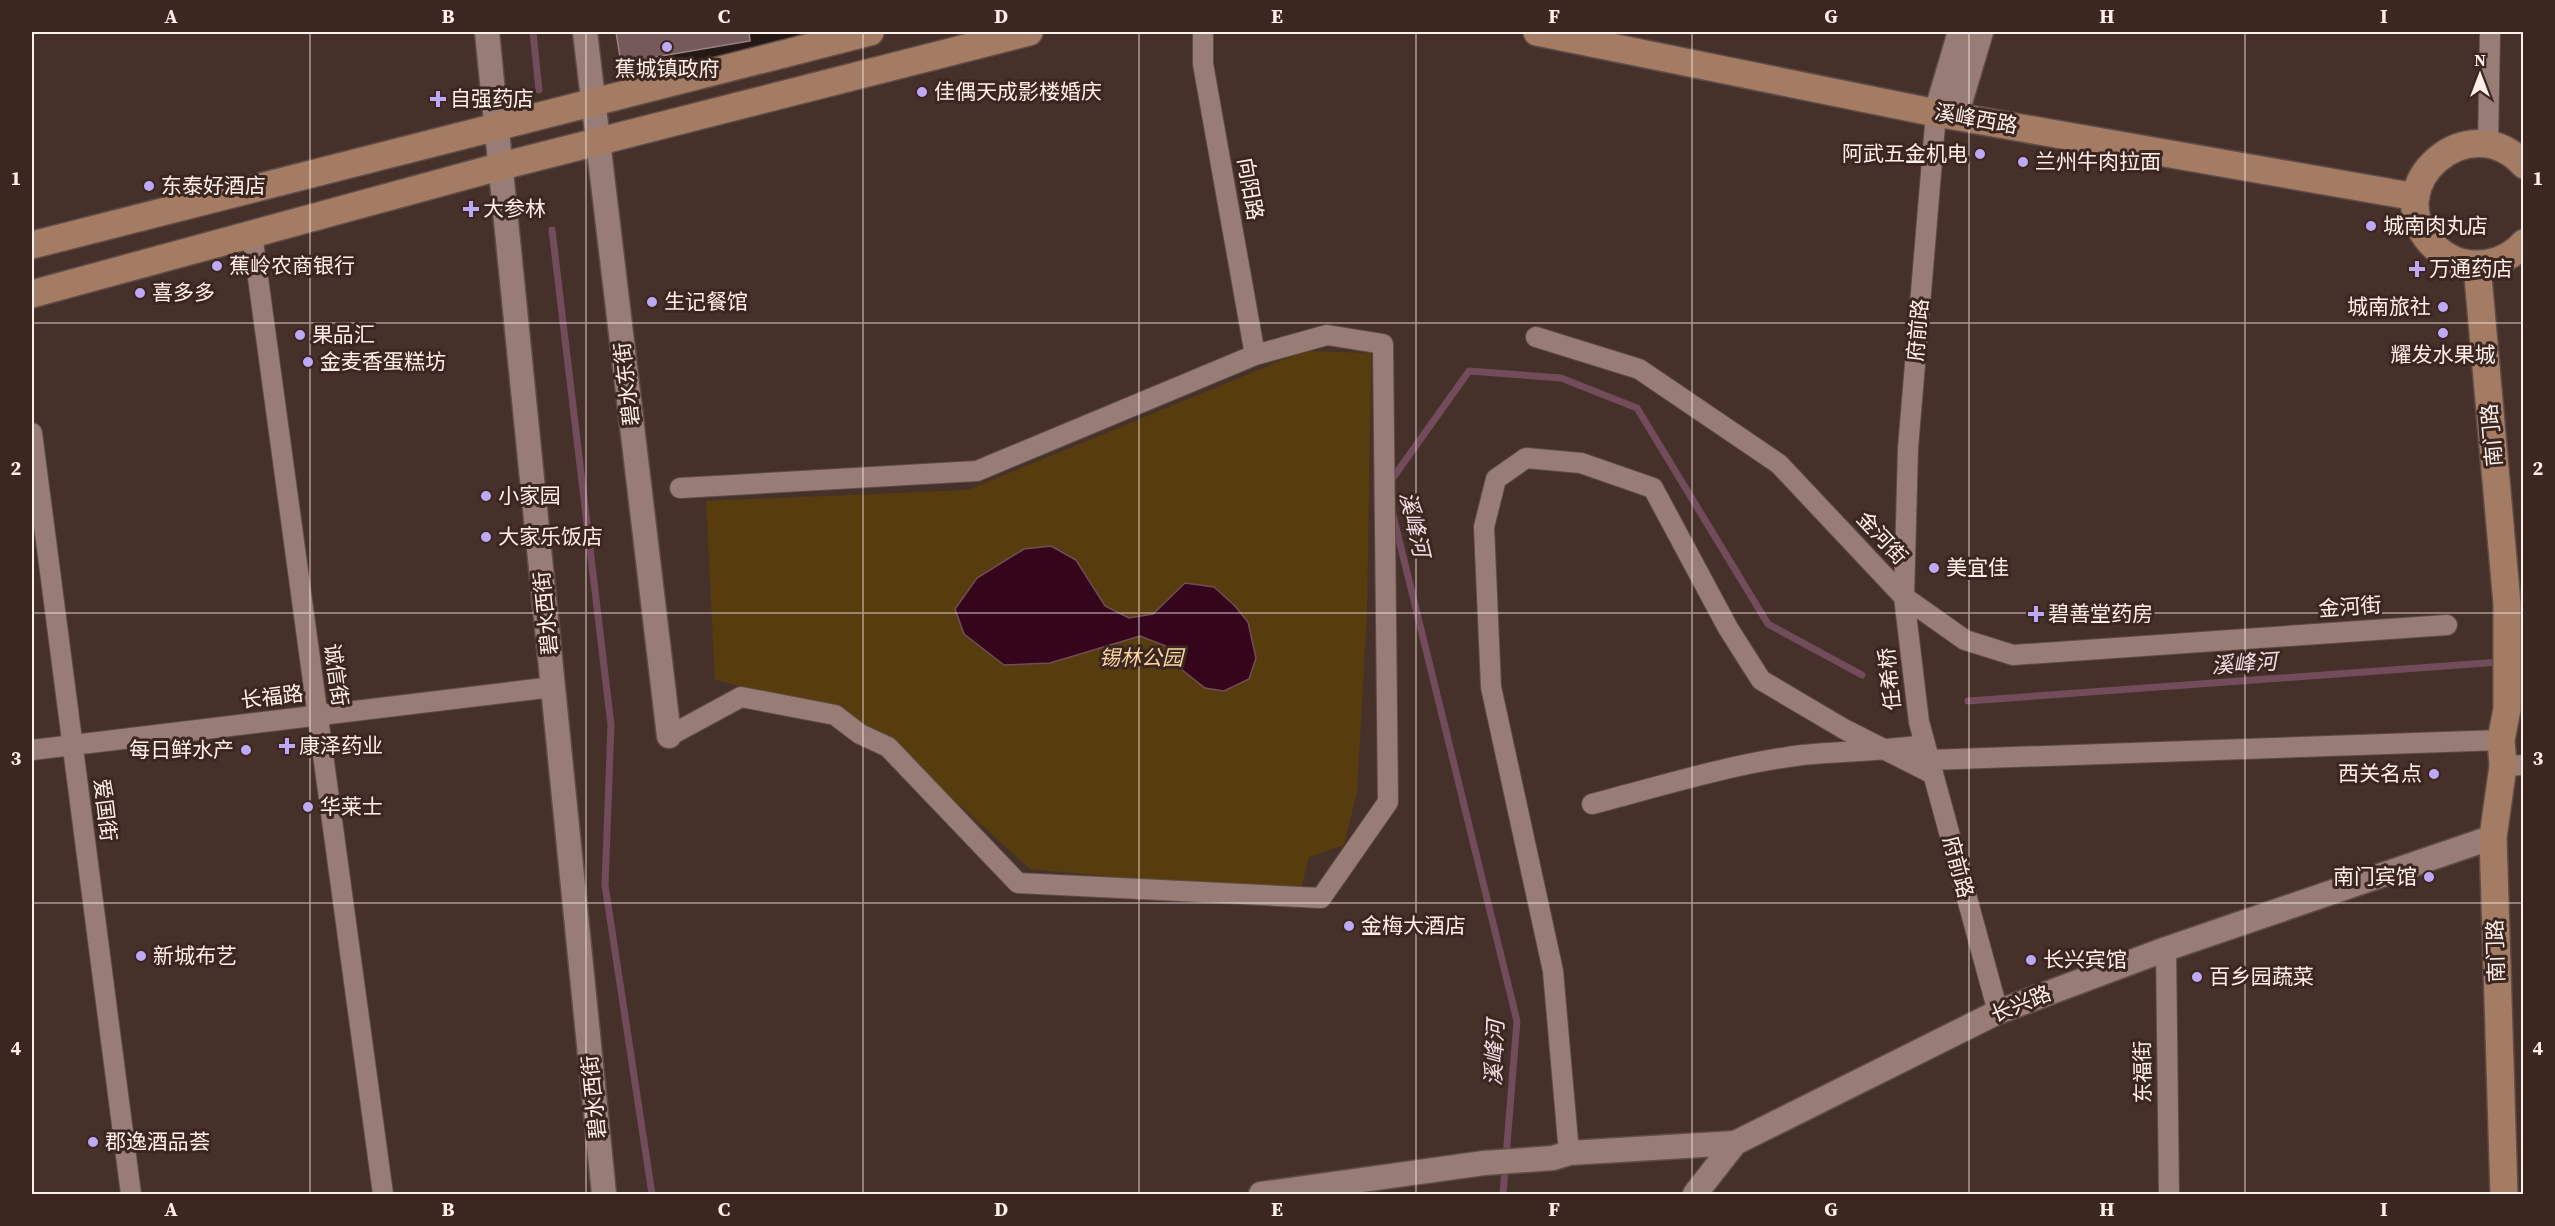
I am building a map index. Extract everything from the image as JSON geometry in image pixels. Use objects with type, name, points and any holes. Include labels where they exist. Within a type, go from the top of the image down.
[{"type":"main road","points":[[32,244],[870,32]]},
{"type":"main road","points":[[32,294],[502,166],[1029,32]]},
{"type":"main road","name":"溪峰西路","points":[[1537,32],[1946,114],[2416,197]]},
{"type":"main road","points":[[2523,165],[2505,150],[2488,145],[2463,145],[2436,159],[2420,183],[2416,197],[2416,211],[2420,226],[2436,250],[2449,258],[2477,265],[2505,258],[2523,243]]},
{"type":"main road","name":"南门路","points":[[2477,265],[2507,604],[2509,757],[2493,837],[2504,1194]]},
{"type":"street","name":"碧水西街","points":[[488,32],[604,1194]]},
{"type":"street","name":"碧水东街","points":[[585,32],[669,736]]},
{"type":"street","name":"向阳路","points":[[1203,32],[1203,64],[1255,355]]},
{"type":"street","name":"府前路","points":[[1908,631],[1904,597],[1908,448],[1946,114],[1960,32]]},
{"type":"street","name":"府前路","points":[[1946,114],[1981,32]]},
{"type":"street","points":[[2488,145],[2490,32]]},
{"type":"street","name":"诚信街","points":[[252,234],[383,1194]]},
{"type":"street","points":[[669,736],[741,697],[835,715],[860,734],[888,747],[1018,883],[1321,898],[1388,802],[1383,344],[1327,335],[1255,355],[977,471],[680,488]]},
{"type":"street","name":"金河街","points":[[1536,337],[1639,369],[1779,464],[1904,597],[1965,640],[2013,655],[2447,624]]},
{"type":"street","name":"爱国街","points":[[32,433],[131,1194]]},
{"type":"street","points":[[1561,1155],[1552,971],[1491,687],[1484,527],[1496,479],[1526,458],[1581,463],[1653,488],[1728,628],[1761,680],[1887,751],[1929,760]]},
{"type":"street","name":"任希桥","points":[[1908,631],[1919,722]]},
{"type":"street","name":"长福路","points":[[32,750],[553,687]]},
{"type":"street","name":"府前路","points":[[1919,722],[1998,1012]]},
{"type":"street","points":[[1592,804],[1731,768],[1802,755],[1887,751],[1929,760],[2509,757]]},
{"type":"street","name":"长兴路","points":[[1261,1194],[1484,1163],[1561,1155],[1735,1143],[1998,1012],[2166,949],[2493,837]]},
{"type":"street","name":"东福街","points":[[2166,949],[2169,1194]]},
{"type":"street","points":[[1695,1194],[1735,1143]]},
{"type":"green space","name":"锡林公园","points":[[1304,351],[1371,353],[1367,613],[1357,792],[1344,845],[1309,857],[1300,894],[1030,869],[878,730],[824,706],[715,680],[706,501],[968,490]]},
{"type":"shaded area","points":[[1051,546],[1076,560],[1105,606],[1129,618],[1153,614],[1185,583],[1214,587],[1234,605],[1248,622],[1256,658],[1249,679],[1224,691],[1205,688],[1181,669],[1166,646],[1140,636],[1050,663],[1004,665],[964,634],[955,609],[977,578],[1024,549]]},
{"type":"building","name":"蕉城镇政府","points":[[616,32],[749,32],[750,41],[621,63]]},
{"type":"waterway","points":[[533,32],[539,90]]},
{"type":"waterway","points":[[552,230],[611,725],[605,885],[652,1194]]},
{"type":"waterway","name":"溪峰河","points":[[1390,482],[1469,371],[1561,378],[1637,408],[1768,624],[1862,675]]},
{"type":"waterway","name":"溪峰河","points":[[1393,515],[1517,1021],[1503,1194]]},
{"type":"waterway","name":"溪峰河","points":[[1968,701],[2500,662]]},
{"type":"place","name":"蕉城镇政府","points":[[667,47]]},
{"type":"place","name":"佳偶天成影楼婚庆","points":[[922,92]]},
{"type":"place","name":"自强药店","points":[[438,99]]},
{"type":"place","name":"阿武五金机电","points":[[1980,154]]},
{"type":"place","name":"兰州牛肉拉面","points":[[2023,162]]},
{"type":"place","name":"东泰好酒店","points":[[149,186]]},
{"type":"place","name":"大参林","points":[[471,209]]},
{"type":"place","name":"城南肉丸店","points":[[2371,226]]},
{"type":"place","name":"蕉岭农商银行","points":[[217,266]]},
{"type":"place","name":"万通药店","points":[[2417,269]]},
{"type":"place","name":"喜多多","points":[[140,293]]},
{"type":"place","name":"生记餐馆","points":[[652,302]]},
{"type":"place","name":"城南旅社","points":[[2443,307]]},
{"type":"place","name":"耀发水果城","points":[[2443,333]]},
{"type":"place","name":"果品汇","points":[[300,335]]},
{"type":"place","name":"金麦香蛋糕坊","points":[[308,362]]},
{"type":"place","name":"小家园","points":[[486,496]]},
{"type":"place","name":"大家乐饭店","points":[[486,537]]},
{"type":"place","name":"美宜佳","points":[[1934,568]]},
{"type":"place","name":"碧善堂药房","points":[[2036,614]]},
{"type":"place","name":"康泽药业","points":[[287,746]]},
{"type":"place","name":"每日鲜水产","points":[[246,750]]},
{"type":"place","name":"西关名点","points":[[2434,774]]},
{"type":"place","name":"华莱士","points":[[308,807]]},
{"type":"place","name":"南门宾馆","points":[[2429,877]]},
{"type":"place","name":"金梅大酒店","points":[[1349,926]]},
{"type":"place","name":"新城布艺","points":[[141,956]]},
{"type":"place","name":"长兴宾馆","points":[[2031,960]]},
{"type":"place","name":"百乡园蔬菜","points":[[2197,977]]},
{"type":"place","name":"郡逸酒品荟","points":[[93,1142]]}]
